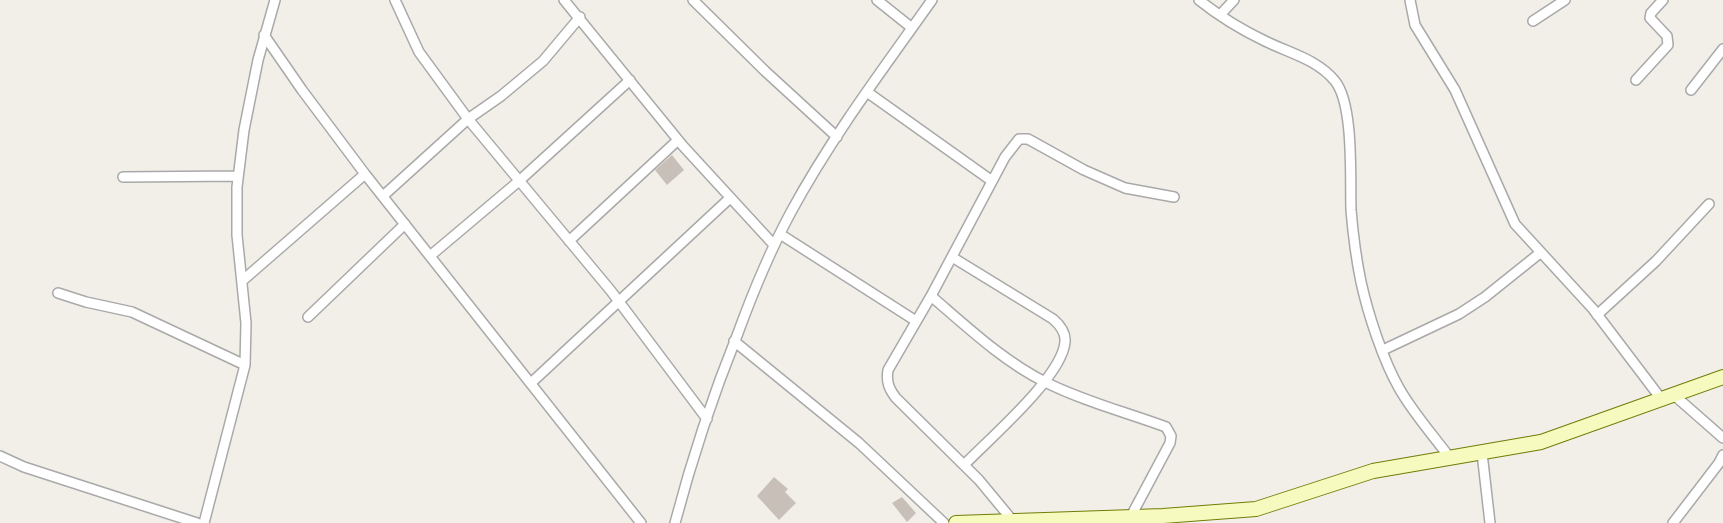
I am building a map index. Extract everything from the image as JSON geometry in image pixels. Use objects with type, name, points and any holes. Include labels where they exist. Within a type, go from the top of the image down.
[{"type":"street","points":[[204,523],[245,365],[247,331],[236,212],[238,176],[244,130],[264,35],[275,0]]},
{"type":"street","points":[[395,0],[419,52],[468,119],[619,301],[706,419]]},
{"type":"street","points":[[564,0],[678,140],[774,245]]},
{"type":"street","points":[[693,0],[765,71],[837,137]]},
{"type":"street","points":[[877,0],[912,28]]},
{"type":"street","points":[[675,523],[706,419],[734,341],[774,245],[806,184],[932,0]]},
{"type":"street","points":[[1199,0],[1265,41],[1313,63],[1330,76],[1340,89],[1348,112],[1352,212],[1357,263],[1370,313],[1400,390],[1449,458]]},
{"type":"street","points":[[1220,15],[1234,0]]},
{"type":"street","points":[[1410,0],[1415,25],[1455,90],[1508,211],[1520,230],[1598,315],[1668,397],[1723,438]]},
{"type":"street","points":[[1533,21],[1565,0]]},
{"type":"street","points":[[1636,80],[1668,45],[1667,36],[1650,18],[1651,13],[1663,0]]},
{"type":"street","points":[[383,196],[468,119],[501,96],[543,61],[580,17]]},
{"type":"street","points":[[264,35],[365,174],[641,523]]},
{"type":"street","points":[[1691,90],[1723,49]]},
{"type":"street","points":[[430,256],[519,181],[630,80]]},
{"type":"street","points":[[867,92],[992,181]]},
{"type":"street","points":[[1013,521],[964,465],[896,398],[886,378],[888,370],[931,296],[1005,157],[1019,139],[1028,139],[1084,170],[1125,188],[1174,197]]},
{"type":"street","points":[[569,241],[678,140]]},
{"type":"street","points":[[242,281],[365,174]]},
{"type":"street","points":[[123,177],[238,176]]},
{"type":"street","points":[[531,383],[730,198]]},
{"type":"street","points":[[1598,315],[1656,261],[1709,204]]},
{"type":"street","points":[[308,316],[405,224]]},
{"type":"street","points":[[780,234],[916,321]]},
{"type":"street","points":[[1383,350],[1459,314],[1485,297],[1540,253]]},
{"type":"street","points":[[952,257],[1059,324],[1064,331],[1066,341],[1060,358],[1045,382],[964,465]]},
{"type":"street","points":[[58,293],[132,312],[245,365]]},
{"type":"street","points":[[931,296],[1001,353],[1045,382],[1088,401],[1166,427],[1171,436],[1170,443],[1130,518]]},
{"type":"street","points":[[734,341],[859,443],[944,523]]},
{"type":"street","points":[[956,523],[1065,522],[1256,508],[1373,471],[1541,442],[1723,377]]},
{"type":"street","points":[[1482,453],[1490,523]]},
{"type":"street","points":[[1673,523],[1723,455]]},
{"type":"street","points":[[0,456],[24,467],[197,523]]},
{"type":"building","points":[[672,155],[684,170],[667,185],[655,170]]},
{"type":"building","points":[[774,477],[788,489],[785,492],[796,503],[779,520],[757,496]]},
{"type":"building","points":[[902,497],[916,513],[907,522],[892,503]]}]
